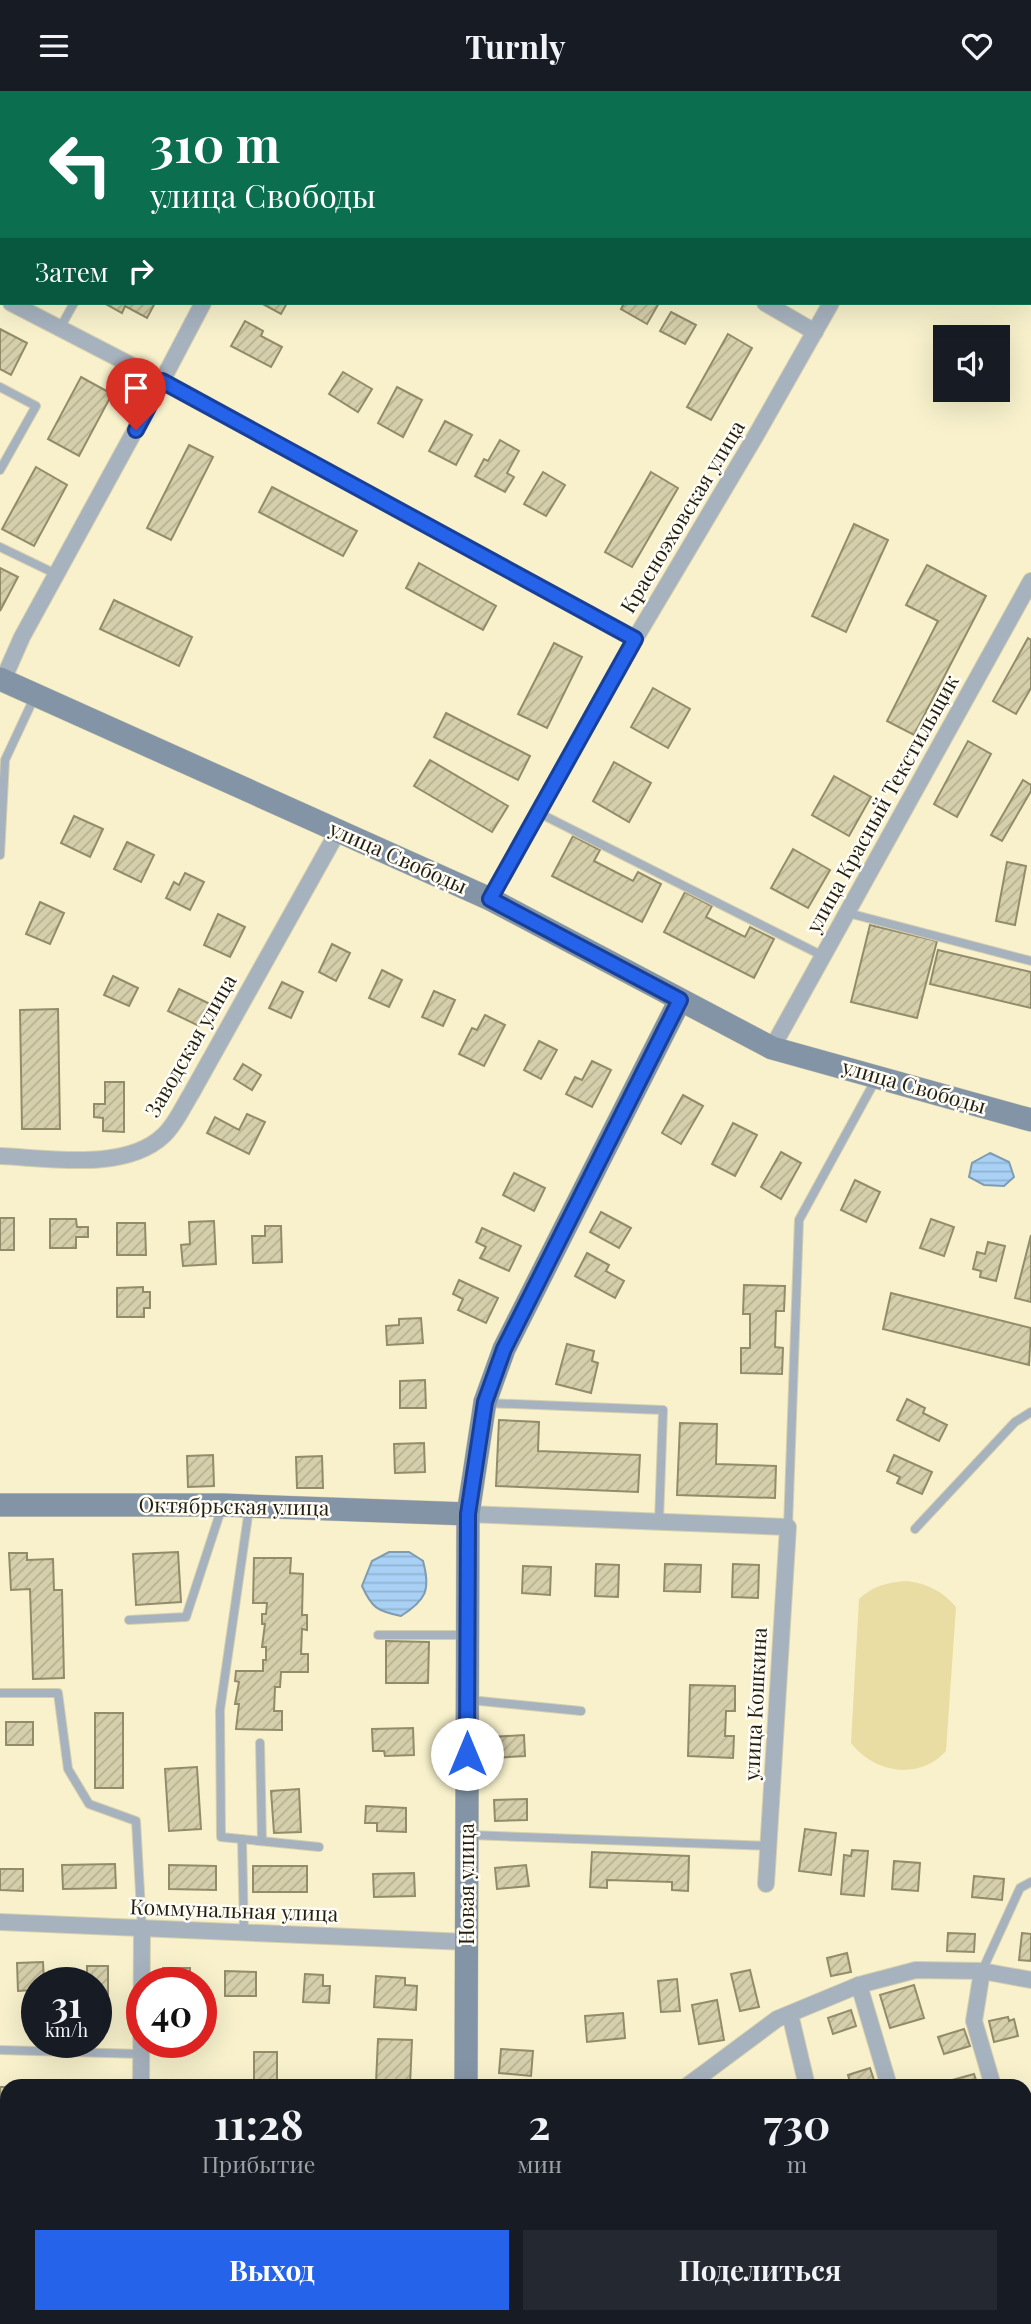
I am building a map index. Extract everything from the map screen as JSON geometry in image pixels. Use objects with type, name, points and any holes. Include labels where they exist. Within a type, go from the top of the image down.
[{"type":"street","points":[[15,305],[162,381],[635,639]]},
{"type":"street","points":[[1,680],[22,636],[202,305]]},
{"type":"street","points":[[768,305],[815,332]]},
{"type":"street","name":"Красноэховская улица","points":[[490,899],[635,639],[830,305]]},
{"type":"street","name":"улица Красный Текстильщик","points":[[772,1048],[1031,581]]},
{"type":"street","name":"улица Свободы","points":[[1,680],[490,899],[772,1048],[1031,1120]]},
{"type":"street","name":"Заводская улица","points":[[0,1156],[109,1159],[143,1149],[164,1135],[191,1094],[338,831]]},
{"type":"street","name":"Новая улица","points":[[466,2079],[468,1514],[485,1402],[504,1349],[680,1000]]},
{"type":"street","name":"Октябрьская улица","points":[[0,1505],[223,1505],[468,1514]]},
{"type":"street","points":[[468,1514],[788,1527]]},
{"type":"street","name":"улица Кошкина","points":[[766,1884],[788,1527]]},
{"type":"street","name":"Коммунальная улица","points":[[0,1922],[467,1942]]},
{"type":"street","points":[[142,1928],[142,1967]]},
{"type":"street","points":[[696,2079],[777,2019],[859,1985],[916,1970],[982,1971],[1031,1980]]},
{"type":"street","points":[[982,1971],[974,2021],[991,2079]]},
{"type":"street","points":[[859,1985],[887,2079]]},
{"type":"street","points":[[790,2014],[805,2079]]},
{"type":"street","points":[[141,2058],[141,2079]]},
{"type":"lane","points":[[60,328],[73,305]]},
{"type":"lane","points":[[0,387],[36,406],[0,470]]},
{"type":"lane","points":[[0,547],[56,575]]},
{"type":"lane","points":[[0,855],[5,760],[36,696]]},
{"type":"lane","points":[[539,813],[823,956]]},
{"type":"lane","points":[[848,913],[1031,961]]},
{"type":"lane","points":[[788,1527],[799,1220],[877,1077]]},
{"type":"lane","points":[[485,1402],[663,1410],[659,1521]]},
{"type":"lane","points":[[915,1529],[1015,1422],[1031,1412]]},
{"type":"lane","points":[[129,1620],[186,1617],[223,1505]]},
{"type":"lane","points":[[249,1506],[220,1710],[221,1837],[319,1847]]},
{"type":"lane","points":[[378,1635],[468,1635]]},
{"type":"lane","points":[[0,1693],[58,1693],[68,1769],[89,1804],[136,1821],[142,1928]]},
{"type":"lane","points":[[467,1700],[581,1711]]},
{"type":"lane","points":[[260,1743],[262,1841]]},
{"type":"lane","points":[[467,1835],[769,1846]]},
{"type":"lane","points":[[243,1839],[244,1933]]},
{"type":"lane","points":[[982,1971],[1020,1888],[1031,1882]]},
{"type":"lane","points":[[0,2050],[126,2054]]},
{"type":"shaded area","points":[[907,1581],[934,1589],[956,1607],[946,1751],[935,1761],[910,1770],[884,1767],[861,1753],[851,1743],[859,1599],[881,1586]]},
{"type":"water","points":[[990,1153],[1009,1162],[1014,1177],[1004,1186],[984,1185],[969,1177],[972,1163]]},
{"type":"water","points":[[389,1552],[409,1552],[423,1561],[425,1571],[426,1587],[421,1599],[401,1616],[376,1607],[362,1586],[372,1561]]},
{"type":"building","points":[[108,305],[154,305],[147,318],[125,306],[122,313]]},
{"type":"building","points":[[265,305],[286,305],[281,314]]},
{"type":"building","points":[[623,305],[658,305],[647,324],[621,309]]},
{"type":"building","points":[[671,312],[696,325],[685,344],[660,331]]},
{"type":"building","points":[[245,321],[263,331],[261,336],[282,347],[271,367],[231,346]]},
{"type":"building","points":[[0,329],[27,343],[11,375],[0,369]]},
{"type":"building","points":[[728,334],[752,348],[711,420],[687,407]]},
{"type":"building","points":[[343,372],[372,389],[358,412],[329,394]]},
{"type":"building","points":[[81,377],[112,394],[79,456],[48,439]]},
{"type":"building","points":[[397,387],[422,400],[403,437],[378,423]]},
{"type":"building","points":[[445,421],[472,435],[456,465],[429,451]]},
{"type":"building","points":[[500,440],[519,451],[507,473],[514,477],[505,492],[475,476],[484,459],[488,461]]},
{"type":"building","points":[[189,445],[213,457],[171,540],[147,528]]},
{"type":"building","points":[[36,467],[67,485],[34,546],[2,529]]},
{"type":"building","points":[[543,472],[565,485],[546,516],[524,504]]},
{"type":"building","points":[[651,472],[678,488],[632,567],[605,552]]},
{"type":"building","points":[[272,487],[357,531],[343,556],[259,512]]},
{"type":"building","points":[[854,524],[888,540],[846,632],[812,616]]},
{"type":"building","points":[[419,563],[496,606],[483,630],[406,588]]},
{"type":"building","points":[[927,565],[986,596],[914,735],[887,721],[938,621],[906,605]]},
{"type":"building","points":[[0,568],[18,577],[0,611]]},
{"type":"building","points":[[114,600],[192,637],[179,666],[100,629]]},
{"type":"building","points":[[1028,638],[1031,640],[1031,688],[1016,714],[993,701]]},
{"type":"building","points":[[554,643],[582,657],[547,728],[518,714]]},
{"type":"building","points":[[653,688],[690,709],[668,748],[631,727]]},
{"type":"building","points":[[446,713],[530,756],[518,780],[434,737]]},
{"type":"building","points":[[968,741],[991,754],[957,817],[934,804]]},
{"type":"building","points":[[430,760],[508,806],[492,832],[414,786]]},
{"type":"building","points":[[614,762],[651,783],[629,822],[593,801]]},
{"type":"building","points":[[834,776],[871,797],[849,836],[812,815]]},
{"type":"building","points":[[1023,780],[1031,785],[1031,791],[1002,841],[991,835]]},
{"type":"building","points":[[74,816],[103,829],[90,857],[61,843]]},
{"type":"building","points":[[573,836],[600,850],[594,861],[633,881],[638,872],[661,884],[642,922],[552,876]]},
{"type":"building","points":[[127,842],[154,855],[141,882],[114,869]]},
{"type":"building","points":[[793,849],[830,870],[808,908],[771,888]]},
{"type":"building","points":[[1007,862],[1026,866],[1015,925],[996,921]]},
{"type":"building","points":[[185,873],[204,882],[190,910],[166,898],[174,882],[179,885]]},
{"type":"building","points":[[685,892],[712,906],[706,917],[745,937],[750,927],[774,939],[754,978],[664,932]]},
{"type":"building","points":[[40,902],[64,913],[50,944],[26,934]]},
{"type":"building","points":[[218,914],[245,927],[230,957],[204,945]]},
{"type":"building","points":[[870,925],[937,941],[917,1018],[851,1002]]},
{"type":"building","points":[[332,944],[350,953],[336,981],[319,972]]},
{"type":"building","points":[[938,950],[1031,972],[1031,1008],[930,984]]},
{"type":"building","points":[[382,970],[402,980],[389,1007],[369,998]]},
{"type":"building","points":[[113,976],[138,988],[129,1006],[104,995]]},
{"type":"building","points":[[282,982],[303,992],[291,1018],[269,1008]]},
{"type":"building","points":[[179,989],[210,1004],[199,1026],[168,1011]]},
{"type":"building","points":[[434,991],[455,1000],[443,1026],[422,1017]]},
{"type":"building","points":[[58,1009],[60,1129],[22,1129],[20,1010]]},
{"type":"building","points":[[485,1015],[505,1025],[484,1066],[459,1054],[472,1028],[477,1030]]},
{"type":"building","points":[[539,1041],[557,1050],[541,1079],[524,1070]]},
{"type":"building","points":[[592,1061],[611,1070],[592,1107],[566,1094],[575,1077],[582,1080]]},
{"type":"building","points":[[243,1064],[261,1075],[252,1090],[234,1079]]},
{"type":"building","points":[[105,1082],[124,1082],[124,1132],[103,1131],[103,1118],[94,1117],[94,1104],[105,1104]]},
{"type":"building","points":[[683,1095],[703,1106],[681,1144],[662,1133]]},
{"type":"building","points":[[247,1114],[265,1122],[249,1154],[207,1133],[215,1117],[239,1130]]},
{"type":"building","points":[[733,1123],[757,1135],[735,1176],[712,1164]]},
{"type":"building","points":[[781,1152],[801,1163],[781,1199],[761,1187]]},
{"type":"building","points":[[514,1173],[545,1188],[534,1211],[503,1195]]},
{"type":"building","points":[[855,1180],[880,1192],[866,1222],[841,1210]]},
{"type":"building","points":[[601,1212],[631,1228],[619,1248],[590,1232]]},
{"type":"building","points":[[0,1218],[14,1218],[14,1250],[0,1250]]},
{"type":"building","points":[[50,1219],[76,1219],[77,1227],[88,1227],[88,1237],[76,1237],[76,1248],[50,1248]]},
{"type":"building","points":[[931,1219],[954,1227],[944,1256],[920,1248]]},
{"type":"building","points":[[214,1221],[216,1264],[183,1266],[181,1245],[190,1244],[189,1222]]},
{"type":"building","points":[[117,1223],[145,1223],[146,1255],[117,1255]]},
{"type":"building","points":[[265,1226],[281,1226],[282,1262],[253,1263],[252,1236],[265,1236]]},
{"type":"building","points":[[482,1228],[521,1246],[509,1271],[480,1258],[486,1247],[476,1242]]},
{"type":"building","points":[[1031,1235],[1031,1302],[1015,1298]]},
{"type":"building","points":[[988,1242],[1005,1246],[996,1281],[980,1277],[981,1271],[973,1269],[977,1252],[985,1254]]},
{"type":"building","points":[[587,1253],[609,1265],[606,1271],[624,1281],[615,1298],[575,1276]]},
{"type":"building","points":[[459,1280],[498,1298],[486,1323],[458,1310],[463,1299],[453,1294]]},
{"type":"building","points":[[744,1285],[785,1286],[784,1311],[776,1311],[775,1347],[783,1348],[782,1374],[741,1373],[741,1348],[750,1348],[750,1314],[743,1314]]},
{"type":"building","points":[[143,1287],[143,1292],[150,1292],[150,1308],[144,1308],[144,1317],[117,1317],[117,1288]]},
{"type":"building","points":[[891,1293],[1031,1328],[1029,1365],[883,1329]]},
{"type":"building","points":[[421,1318],[423,1343],[387,1345],[386,1326],[399,1325],[399,1319]]},
{"type":"building","points":[[567,1344],[594,1351],[592,1361],[598,1363],[591,1393],[556,1384]]},
{"type":"building","points":[[425,1380],[426,1408],[400,1408],[400,1381]]},
{"type":"building","points":[[907,1399],[925,1408],[923,1413],[947,1425],[939,1441],[897,1420]]},
{"type":"building","points":[[499,1420],[539,1422],[538,1451],[640,1455],[638,1492],[496,1486]]},
{"type":"building","points":[[680,1423],[717,1424],[716,1464],[776,1466],[775,1498],[677,1495]]},
{"type":"building","points":[[424,1443],[425,1472],[395,1473],[394,1444]]},
{"type":"building","points":[[213,1455],[214,1486],[188,1487],[187,1456]]},
{"type":"building","points":[[894,1455],[932,1472],[922,1494],[897,1483],[900,1477],[887,1471]]},
{"type":"building","points":[[322,1456],[323,1488],[297,1488],[296,1457]]},
{"type":"building","points":[[178,1552],[181,1602],[136,1605],[133,1554]]},
{"type":"building","points":[[9,1553],[27,1553],[27,1560],[53,1559],[54,1590],[62,1590],[64,1678],[33,1679],[30,1589],[11,1590]]},
{"type":"building","points":[[254,1558],[291,1558],[290,1573],[303,1574],[302,1615],[307,1615],[307,1630],[302,1629],[301,1654],[308,1654],[308,1672],[281,1672],[280,1687],[275,1687],[274,1711],[282,1711],[282,1730],[236,1729],[239,1704],[235,1704],[239,1682],[235,1681],[236,1671],[263,1671],[263,1660],[266,1660],[266,1647],[262,1647],[265,1624],[262,1624],[262,1614],[266,1614],[267,1603],[253,1603]]},
{"type":"building","points":[[596,1564],[619,1565],[618,1597],[595,1596]]},
{"type":"building","points":[[665,1564],[701,1565],[700,1592],[664,1591]]},
{"type":"building","points":[[733,1564],[759,1565],[758,1598],[732,1597]]},
{"type":"building","points":[[523,1566],[551,1567],[550,1595],[522,1593]]},
{"type":"building","points":[[386,1641],[429,1642],[428,1683],[386,1683]]},
{"type":"building","points":[[690,1685],[735,1686],[735,1711],[726,1711],[725,1736],[734,1736],[733,1758],[688,1756]]},
{"type":"building","points":[[95,1713],[123,1713],[123,1788],[95,1788]]},
{"type":"building","points":[[6,1722],[33,1722],[33,1745],[6,1745]]},
{"type":"building","points":[[413,1728],[414,1755],[385,1756],[384,1751],[373,1751],[372,1729]]},
{"type":"building","points":[[524,1735],[525,1756],[493,1758],[492,1737]]},
{"type":"building","points":[[197,1767],[201,1829],[169,1831],[165,1769]]},
{"type":"building","points":[[299,1789],[301,1832],[274,1833],[271,1791]]},
{"type":"building","points":[[527,1799],[527,1820],[495,1821],[494,1800]]},
{"type":"building","points":[[366,1806],[406,1808],[406,1832],[377,1831],[377,1823],[365,1823]]},
{"type":"building","points":[[805,1829],[836,1833],[831,1875],[799,1871]]},
{"type":"building","points":[[852,1850],[868,1851],[864,1896],[841,1894],[844,1855],[851,1856]]},
{"type":"building","points":[[592,1852],[689,1856],[688,1891],[672,1890],[672,1882],[607,1880],[607,1888],[590,1887]]},
{"type":"building","points":[[894,1861],[920,1863],[918,1891],[892,1889]]},
{"type":"building","points":[[115,1864],[116,1888],[63,1889],[62,1865]]},
{"type":"building","points":[[169,1865],[216,1866],[216,1890],[169,1889]]},
{"type":"building","points":[[526,1865],[529,1886],[497,1889],[495,1868]]},
{"type":"building","points":[[253,1866],[307,1866],[307,1892],[253,1892]]},
{"type":"building","points":[[0,1869],[23,1869],[23,1891],[0,1890]]},
{"type":"building","points":[[414,1873],[415,1896],[374,1897],[373,1874]]},
{"type":"building","points":[[974,1876],[1004,1879],[1002,1900],[972,1897]]},
{"type":"building","points":[[948,1933],[975,1934],[974,1952],[947,1951]]},
{"type":"building","points":[[1022,1933],[1031,1934],[1031,1961],[1019,1960]]},
{"type":"building","points":[[847,1953],[851,1972],[831,1976],[827,1958]]},
{"type":"building","points":[[43,1962],[43,1967],[21,1967],[21,1991],[18,1991],[17,1963]]},
{"type":"building","points":[[750,1970],[759,2007],[740,2011],[731,1974]]},
{"type":"building","points":[[225,1971],[256,1972],[256,1996],[225,1996]]},
{"type":"building","points":[[305,1974],[323,1975],[323,1986],[330,1986],[329,2003],[303,2002]]},
{"type":"building","points":[[376,1976],[405,1978],[405,1985],[417,1986],[416,2010],[374,2007]]},
{"type":"building","points":[[677,1979],[680,2011],[661,2012],[658,1981]]},
{"type":"building","points":[[914,1985],[924,2018],[890,2028],[880,1995]]},
{"type":"building","points":[[717,2000],[724,2040],[699,2044],[692,2005]]},
{"type":"building","points":[[851,2010],[856,2026],[833,2034],[828,2018]]},
{"type":"building","points":[[623,2013],[625,2038],[587,2042],[585,2016]]},
{"type":"building","points":[[1008,2017],[1009,2021],[1014,2019],[1018,2036],[994,2042],[989,2021]]},
{"type":"building","points":[[964,2029],[970,2046],[944,2054],[938,2037]]},
{"type":"building","points":[[378,2039],[412,2040],[410,2079],[376,2079]]},
{"type":"building","points":[[501,2049],[533,2051],[531,2076],[499,2073]]},
{"type":"building","points":[[254,2052],[277,2052],[277,2079],[254,2079]]},
{"type":"building","points":[[870,2068],[874,2079],[849,2079],[848,2075]]},
{"type":"building","points":[[974,2074],[976,2079],[956,2079]]},
{"type":"route","points":[[136,430],[162,381],[635,639],[490,899],[680,1000],[504,1349],[485,1402],[468,1514],[467,1754]]}]
